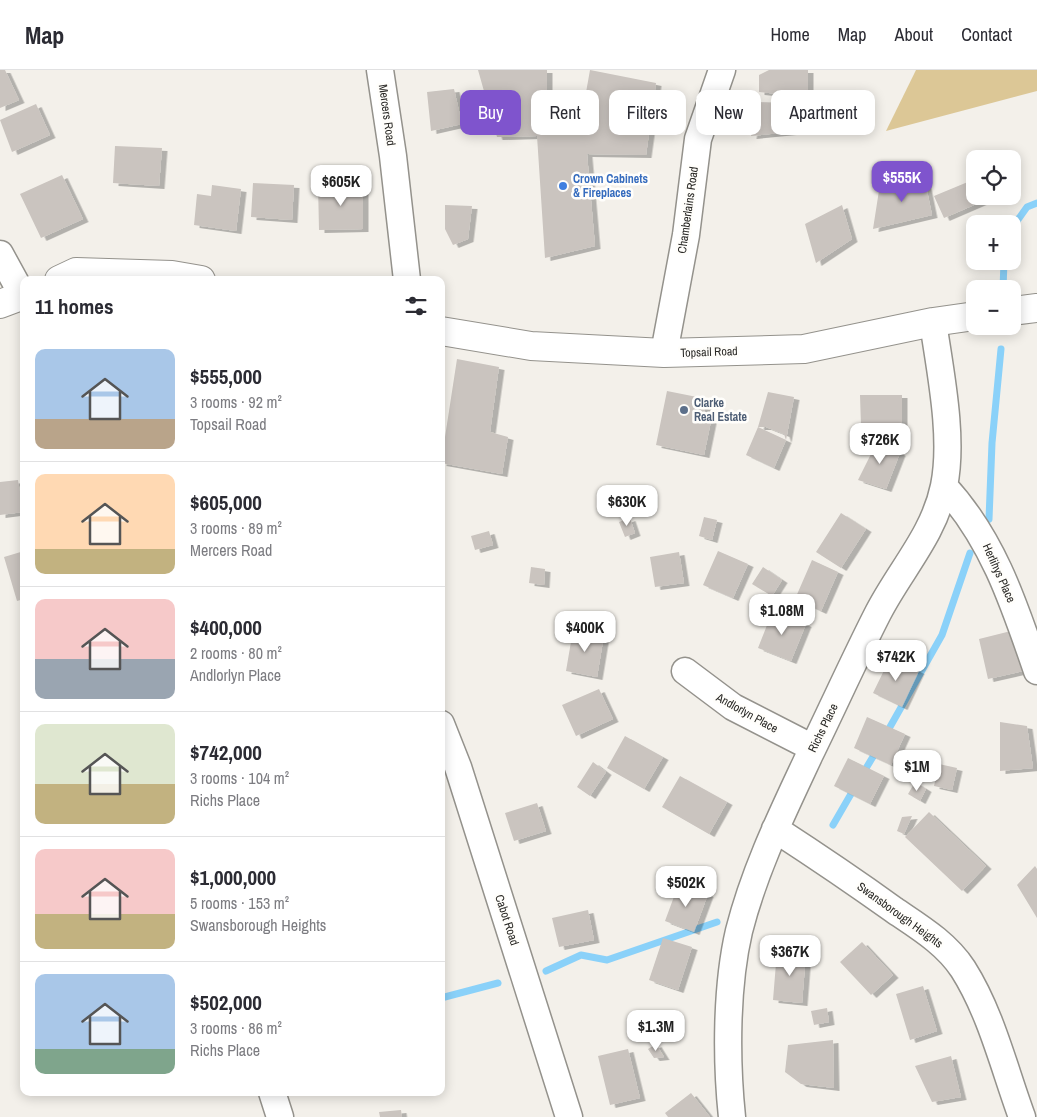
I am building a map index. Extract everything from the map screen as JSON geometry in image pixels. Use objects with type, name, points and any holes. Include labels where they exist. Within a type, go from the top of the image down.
[{"type":"main road","points":[[68,276],[76,272],[178,276]]},
{"type":"main road","points":[[1021,310],[1037,308]]},
{"type":"main road","name":"Topsail Road","points":[[445,332],[531,346],[664,353],[804,349],[933,322],[966,317]]},
{"type":"street","name":"Mercers Road","points":[[380,70],[393,156],[407,276]]},
{"type":"street","name":"Chamberlains Road","points":[[664,353],[686,235],[698,139],[722,70]]},
{"type":"street","points":[[0,254],[16,298]]},
{"type":"street","name":"Richs Place","points":[[732,1117],[730,1046],[734,961],[746,907],[775,829],[813,748],[880,609],[930,528],[944,486],[947,459],[946,431],[933,322]]},
{"type":"street","name":"Herlihys Place","points":[[944,486],[966,511],[986,543],[1003,578],[1037,671]]},
{"type":"street","name":"Andlorlyn Place","points":[[686,671],[733,707],[813,748]]},
{"type":"street","name":"Cabot Road","points":[[445,734],[458,767],[569,1117]]},
{"type":"street","name":"Swansborough Heights","points":[[775,829],[842,872],[935,939],[954,957],[970,981],[1022,1117]]},
{"type":"street","points":[[273,1096],[280,1117]]},
{"type":"shaded area","points":[[916,70],[1037,70],[1037,91],[886,131]]},
{"type":"building","points":[[0,70],[5,70],[19,100],[0,108]]},
{"type":"building","points":[[478,70],[547,70],[547,90],[531,90],[531,135],[599,135],[599,90],[586,90],[590,70],[656,83],[655,90],[609,90],[609,135],[649,135],[646,155],[587,154],[595,246],[545,258],[537,136],[497,137],[496,135],[521,135],[521,90],[484,90]]},
{"type":"building","points":[[769,70],[808,70],[808,90],[771,90],[771,93],[761,92],[759,90],[759,75]]},
{"type":"building","points":[[454,89],[460,115],[460,124],[431,131],[427,92]]},
{"type":"building","points":[[761,102],[771,102],[771,134],[761,135]]},
{"type":"building","points":[[36,104],[50,135],[12,152],[0,120]]},
{"type":"building","points":[[115,146],[162,148],[159,186],[113,183]]},
{"type":"building","points":[[62,175],[83,219],[41,238],[20,194]]},
{"type":"building","points":[[925,181],[932,215],[873,229],[880,184]]},
{"type":"building","points":[[253,183],[294,185],[292,220],[251,217]]},
{"type":"building","points":[[966,183],[966,205],[974,205],[944,218],[934,196]]},
{"type":"building","points":[[318,184],[363,184],[363,229],[319,230]]},
{"type":"building","points":[[212,185],[241,189],[236,231],[194,225],[197,194],[211,196]]},
{"type":"building","points":[[445,205],[472,206],[468,239],[453,245],[445,229]]},
{"type":"building","points":[[842,205],[852,239],[816,263],[805,224]]},
{"type":"building","points":[[457,359],[499,367],[490,432],[508,437],[502,474],[445,464],[445,437]]},
{"type":"building","points":[[667,391],[707,399],[704,414],[711,421],[704,455],[656,445]]},
{"type":"building","points":[[768,392],[794,397],[786,440],[784,434],[766,427],[758,427]]},
{"type":"building","points":[[860,395],[902,395],[902,426],[861,426]]},
{"type":"building","points":[[758,427],[786,440],[774,468],[746,455]]},
{"type":"building","points":[[880,436],[900,453],[886,489],[858,480]]},
{"type":"building","points":[[18,480],[20,512],[0,515],[0,482]]},
{"type":"building","points":[[841,513],[866,529],[841,568],[816,552]]},
{"type":"building","points":[[704,517],[717,520],[712,540],[699,536]]},
{"type":"building","points":[[630,518],[635,533],[625,537],[619,522]]},
{"type":"building","points":[[489,531],[493,545],[475,550],[471,536]]},
{"type":"building","points":[[718,551],[748,564],[733,598],[703,585]]},
{"type":"building","points":[[20,552],[20,600],[17,601],[4,557]]},
{"type":"building","points":[[679,552],[684,583],[655,587],[650,557]]},
{"type":"building","points":[[812,560],[838,572],[821,611],[795,599]]},
{"type":"building","points":[[531,567],[545,569],[544,585],[529,583]]},
{"type":"building","points":[[763,567],[782,580],[772,596],[752,584]]},
{"type":"building","points":[[773,610],[806,624],[791,661],[758,648]]},
{"type":"building","points":[[573,630],[604,635],[597,677],[566,671]]},
{"type":"building","points":[[1011,631],[1023,671],[988,679],[979,639]]},
{"type":"building","points":[[890,658],[919,671],[902,707],[873,693]]},
{"type":"building","points":[[599,689],[613,719],[576,736],[562,705]]},
{"type":"building","points":[[867,717],[905,734],[891,765],[854,748]]},
{"type":"building","points":[[1000,722],[1027,726],[1033,768],[1000,771]]},
{"type":"building","points":[[625,736],[663,757],[644,789],[607,768]]},
{"type":"building","points":[[848,758],[884,776],[870,804],[834,786]]},
{"type":"building","points":[[593,762],[606,772],[590,796],[577,787]]},
{"type":"building","points":[[939,764],[957,768],[952,790],[934,786]]},
{"type":"building","points":[[680,776],[727,802],[709,834],[662,807]]},
{"type":"building","points":[[915,782],[926,789],[920,801],[908,794]]},
{"type":"building","points":[[537,803],[546,831],[514,841],[505,813]]},
{"type":"building","points":[[929,812],[986,866],[962,891],[905,837]]},
{"type":"building","points":[[912,816],[904,834],[897,831],[902,817]]},
{"type":"building","points":[[1035,866],[1037,869],[1037,918],[1017,885]]},
{"type":"building","points":[[679,883],[708,894],[694,932],[665,921]]},
{"type":"building","points":[[588,910],[594,940],[559,947],[552,918]]},
{"type":"building","points":[[663,938],[692,947],[678,990],[649,980]]},
{"type":"building","points":[[862,942],[893,975],[871,995],[840,962]]},
{"type":"building","points":[[777,951],[806,953],[802,1003],[773,1000]]},
{"type":"building","points":[[923,986],[937,1031],[910,1040],[896,994]]},
{"type":"building","points":[[827,1008],[829,1022],[814,1025],[811,1011]]},
{"type":"building","points":[[833,1040],[834,1088],[801,1084],[785,1072],[788,1045]]},
{"type":"building","points":[[656,1044],[664,1057],[654,1058],[648,1049]]},
{"type":"building","points":[[628,1049],[640,1098],[610,1105],[598,1056]]},
{"type":"building","points":[[951,1056],[961,1097],[932,1102],[915,1066]]},
{"type":"building","points":[[691,1093],[710,1117],[668,1117],[665,1113]]},
{"type":"building","points":[[401,1110],[402,1117],[380,1117],[379,1112]]},
{"type":"waterway","points":[[1021,215],[1027,207],[1037,203]]},
{"type":"waterway","points":[[1003,280],[1004,270]]},
{"type":"waterway","points":[[989,519],[992,443],[1001,349]]},
{"type":"waterway","points":[[886,734],[942,635],[970,553]]},
{"type":"waterway","points":[[862,775],[877,750]]},
{"type":"waterway","points":[[833,825],[855,787]]},
{"type":"waterway","points":[[546,971],[581,955],[607,960],[717,922]]},
{"type":"waterway","points":[[445,997],[498,983]]},
{"type":"place","name":"Crown Cabinets & Fireplaces","points":[[563,186]]},
{"type":"place","name":"Clarke Real Estate","points":[[684,410]]}]
